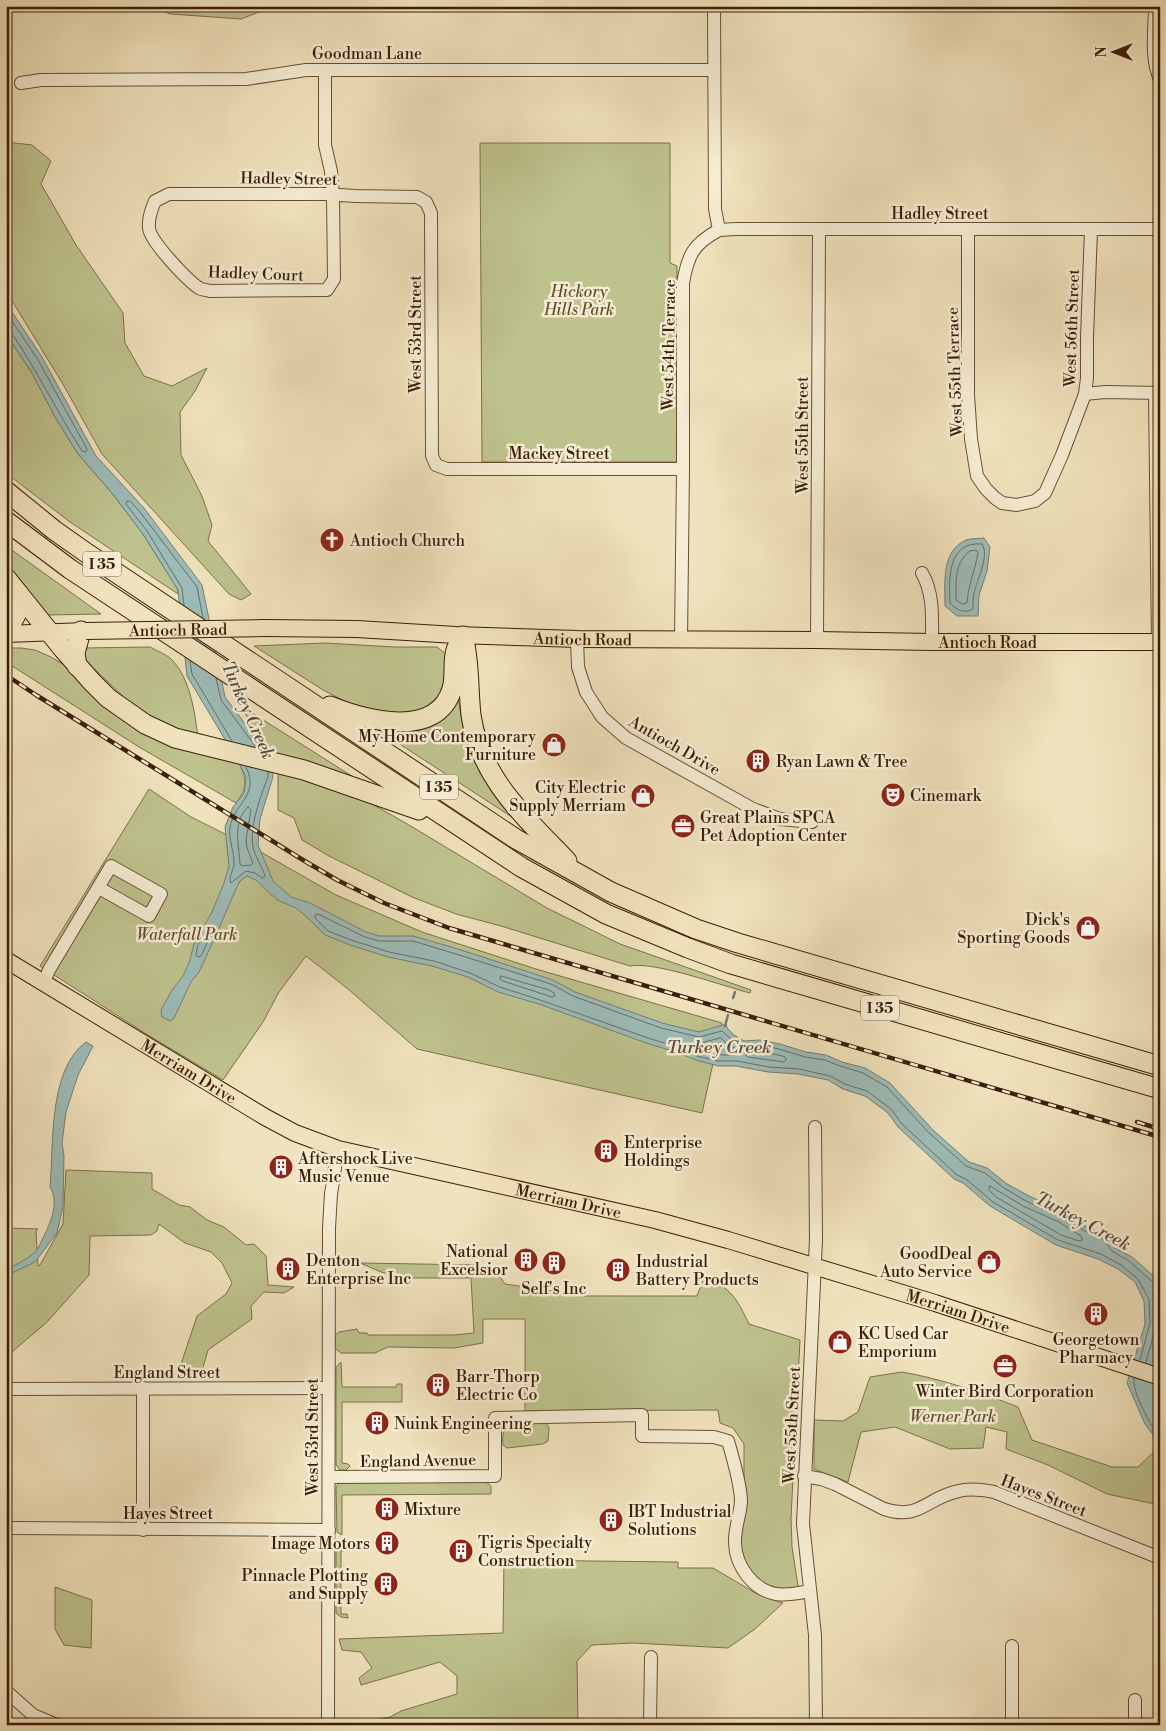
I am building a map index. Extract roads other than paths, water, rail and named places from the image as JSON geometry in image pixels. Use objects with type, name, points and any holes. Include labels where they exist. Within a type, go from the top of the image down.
[{"type":"highway","name":"I 35","points":[[6,492],[54,530],[247,661],[516,839],[582,876],[696,929],[738,943],[1160,1066]]},
{"type":"highway","name":"I 35","points":[[6,521],[87,580],[448,820],[521,867],[630,924],[688,948],[773,978],[1160,1089]]},
{"type":"highway","points":[[6,578],[49,632],[108,698],[125,711],[160,732],[192,743],[323,776],[448,820]]},
{"type":"highway","points":[[6,633],[16,615],[19,594]]},
{"type":"highway","points":[[78,666],[75,653],[84,631]]},
{"type":"highway","points":[[298,693],[354,715],[371,719],[399,722],[421,718],[442,707],[448,698],[452,688],[455,651],[464,636]]},
{"type":"highway","points":[[464,636],[468,653],[471,714],[474,733],[488,767],[502,791],[582,876]]},
{"type":"main road","name":"Antioch Road","points":[[6,633],[264,628],[356,629],[464,636],[577,639],[1159,642]]},
{"type":"main road","name":"Merriam Drive","points":[[6,960],[265,1117],[296,1133],[338,1149],[655,1220],[935,1303],[1160,1377]]},
{"type":"street","points":[[714,6],[715,210],[719,230]]},
{"type":"street","points":[[1155,6],[1155,62],[1156,72],[1160,79]]},
{"type":"street","points":[[325,70],[325,145],[334,195]]},
{"type":"street","name":"Goodman Lane","points":[[21,84],[41,80],[246,79],[294,71],[325,70],[714,70]]},
{"type":"street","name":"Hadley Street","points":[[154,203],[168,194],[417,196],[426,202]]},
{"type":"street","name":"Hadley Court","points":[[154,203],[149,217],[149,228],[152,238],[158,247],[199,288],[210,292],[327,290],[334,279],[334,195]]},
{"type":"street","name":"West 53rd Street","points":[[426,202],[431,213],[432,456],[436,466]]},
{"type":"street","name":"Hadley Street","points":[[719,230],[1160,229]]},
{"type":"street","name":"West 54th Terrace","points":[[681,640],[684,469],[683,283],[686,265],[691,253],[701,241],[719,230]]},
{"type":"street","name":"West 55th Street","points":[[817,640],[819,230]]},
{"type":"street","name":"West 55th Terrace","points":[[968,230],[968,395],[971,439],[977,476],[981,484],[1002,503]]},
{"type":"street","name":"West 56th Street","points":[[1002,503],[1026,504],[1035,501],[1045,493],[1085,394],[1087,378],[1090,230]]},
{"type":"street","points":[[1085,394],[1105,392],[1157,393],[1159,642]]},
{"type":"street","name":"Mackey Street","points":[[436,466],[446,469],[684,469]]},
{"type":"street","points":[[922,573],[929,585],[931,595],[932,642]]},
{"type":"street","name":"Antioch Drive","points":[[577,639],[578,667],[586,692],[602,717],[626,738],[753,809],[780,819],[812,822]]},
{"type":"street","points":[[44,982],[49,970],[111,866],[161,894],[149,916],[99,888]]},
{"type":"street","name":"West 55th Street","points":[[815,1127],[816,1239],[803,1524],[816,1635],[816,1725]]},
{"type":"street","name":"West 53rd Street","points":[[328,1725],[329,1228],[338,1149]]},
{"type":"street","points":[[143,1388],[143,1530]]},
{"type":"street","name":"England Street","points":[[6,1389],[328,1388]]},
{"type":"street","name":"England Avenue","points":[[329,1477],[495,1476],[495,1418],[642,1415],[642,1436],[714,1437],[728,1441],[734,1459],[741,1501],[735,1542],[737,1556],[744,1570],[753,1582],[765,1591],[789,1595],[810,1591]]},
{"type":"street","name":"Hayes Street","points":[[804,1476],[820,1479],[884,1509],[905,1513],[918,1510],[958,1491],[970,1489],[994,1492],[1160,1558]]},
{"type":"street","name":"Hayes Street","points":[[6,1528],[329,1530]]},
{"type":"street","points":[[1012,1646],[1012,1725]]},
{"type":"street","points":[[650,1658],[650,1725]]},
{"type":"street","points":[[6,1691],[33,1715],[57,1725]]},
{"type":"street","points":[[1135,1700],[1135,1725]]},
{"type":"water","name":"Turkey Creek","points":[[6,303],[42,357],[96,456],[144,508],[202,585],[225,697],[261,745],[271,754],[273,777],[260,819],[258,845],[273,881],[291,897],[310,903],[366,932],[379,936],[413,936],[458,949],[553,980],[575,992],[662,1023],[699,1032],[726,1024],[727,1028],[734,1035],[744,1041],[760,1040],[806,1052],[826,1055],[842,1062],[865,1068],[890,1083],[933,1130],[969,1162],[987,1168],[1007,1184],[1105,1235],[1115,1248],[1132,1257],[1158,1280],[1160,1283],[1160,1368],[1154,1392],[1160,1401],[1160,1444],[1145,1424],[1127,1383],[1145,1324],[1144,1301],[1135,1282],[1118,1269],[1098,1259],[1056,1245],[990,1206],[963,1183],[954,1179],[898,1127],[888,1113],[865,1096],[843,1089],[828,1080],[736,1066],[718,1066],[696,1060],[539,1004],[498,992],[468,977],[432,966],[388,957],[350,945],[325,935],[296,908],[277,900],[256,880],[247,876],[240,881],[199,972],[191,982],[174,1018],[170,1021],[162,1017],[161,1010],[172,990],[183,976],[194,944],[212,912],[224,883],[229,866],[225,827],[233,807],[244,793],[246,777],[187,676],[178,590],[143,534],[112,493],[78,454],[55,417],[32,373],[6,334]]},
{"type":"water","points":[[984,538],[990,547],[987,571],[979,595],[978,616],[957,616],[945,606],[945,579],[948,561],[951,553],[964,541]]},
{"type":"water","points":[[86,1042],[93,1046],[78,1075],[66,1112],[62,1143],[64,1156],[63,1206],[57,1233],[35,1262],[6,1276],[6,1269],[31,1256],[37,1250],[51,1220],[54,1207],[53,1193],[50,1187],[55,1108],[65,1070],[74,1054]]},
{"type":"waterway","points":[[733,998],[735,992]]},
{"type":"waterway","points":[[725,1026],[728,1015]]},
{"type":"railway","points":[[6,675],[303,860],[337,880],[384,903],[449,928],[1160,1137]]},
{"type":"railway","points":[[1137,1122],[1160,1129]]},
{"type":"place","name":"Antioch Church","points":[[332,540]]},
{"type":"place","name":"My Home Contemporary Furniture","points":[[554,745]]},
{"type":"place","name":"Ryan Lawn & Tree","points":[[758,761]]},
{"type":"place","name":"Cinemark","points":[[893,795]]},
{"type":"place","name":"City Electric Supply Merriam","points":[[643,796]]},
{"type":"place","name":"Great Plains SPCA Pet Adoption Center","points":[[683,826]]},
{"type":"place","name":"Dick's Sporting Goods","points":[[1088,928]]},
{"type":"place","name":"Enterprise Holdings","points":[[606,1151]]},
{"type":"place","name":"Aftershock Live Music Venue","points":[[281,1167]]},
{"type":"place","name":"National Excelsior","points":[[526,1260]]},
{"type":"place","name":"GoodDeal Auto Service","points":[[989,1262]]},
{"type":"place","name":"Self's Inc","points":[[554,1263]]},
{"type":"place","name":"Denton Enterprise Inc","points":[[288,1269]]},
{"type":"place","name":"Industrial Battery Products","points":[[618,1270]]},
{"type":"place","name":"Georgetown Pharmacy","points":[[1096,1314]]},
{"type":"place","name":"KC Used Car Emporium","points":[[840,1342]]},
{"type":"place","name":"Winter Bird Corporation","points":[[1005,1366]]},
{"type":"place","name":"Barr-Thorp Electric Co","points":[[438,1385]]},
{"type":"place","name":"Nuink Engineering","points":[[377,1423]]},
{"type":"place","name":"Mixture","points":[[387,1509]]},
{"type":"place","name":"IBT Industrial Solutions","points":[[611,1520]]},
{"type":"place","name":"Image Motors","points":[[387,1543]]},
{"type":"place","name":"Tigris Specialty Construction","points":[[461,1551]]},
{"type":"place","name":"Pinnacle Plotting and Supply","points":[[386,1584]]},
{"type":"park label","name":"Hickory Hills Park","points":[[579,300]]},
{"type":"park label","name":"Waterfall Park","points":[[187,934]]},
{"type":"park label","name":"Werner Park","points":[[953,1416]]}]
